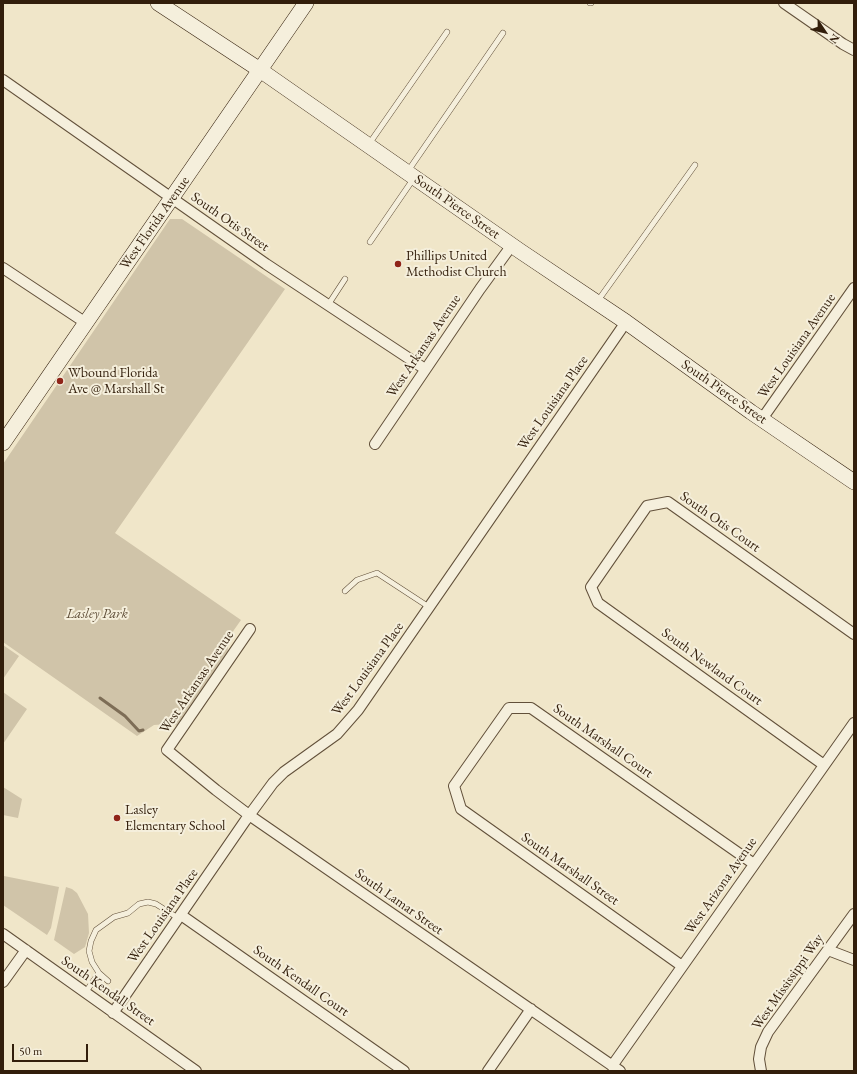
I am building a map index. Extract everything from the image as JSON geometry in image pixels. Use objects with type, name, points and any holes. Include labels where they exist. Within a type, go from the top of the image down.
[{"type":"street","name":"South Pierce Street","points":[[158,3],[260,70],[512,245],[626,322],[762,419],[853,481]]},
{"type":"street","name":"West Florida Avenue","points":[[3,443],[306,3]]},
{"type":"street","points":[[784,3],[854,50]]},
{"type":"street","name":"South Otis Street","points":[[3,80],[266,264],[425,369]]},
{"type":"street","name":"West Arkansas Avenue","points":[[375,444],[425,369],[512,245]]},
{"type":"street","points":[[3,268],[86,323]]},
{"type":"street","name":"West Louisiana Avenue","points":[[762,419],[854,288]]},
{"type":"street","name":"West Louisiana Place","points":[[113,1013],[249,815],[273,784],[284,772],[337,734],[358,710],[626,322]]},
{"type":"street","name":"South Otis Court","points":[[591,587],[647,506],[668,502],[854,634]]},
{"type":"street","name":"South Newland Court","points":[[591,587],[598,603],[824,765]]},
{"type":"street","name":"West Arkansas Avenue","points":[[167,750],[250,629]]},
{"type":"street","name":"South Marshall Court","points":[[454,786],[509,708],[531,708],[754,864]]},
{"type":"street","name":"West Arizona Avenue","points":[[616,1068],[682,966],[854,723]]},
{"type":"street","name":"South Lamar Street","points":[[167,750],[249,815],[616,1068]]},
{"type":"street","name":"South Marshall Street","points":[[454,786],[461,809],[682,966]]},
{"type":"street","name":"West Mississippi Way","points":[[761,1071],[759,1059],[761,1047],[768,1032],[854,914]]},
{"type":"street","name":"South Kendall Court","points":[[180,916],[404,1071]]},
{"type":"street","name":"South Kendall Street","points":[[3,934],[196,1071]]},
{"type":"street","points":[[3,982],[26,950]]},
{"type":"street","points":[[828,950],[854,960]]},
{"type":"street","points":[[488,1071],[530,1009]]},
{"type":"lane","points":[[368,145],[447,32]]},
{"type":"lane","points":[[370,242],[411,175],[503,33]]},
{"type":"lane","points":[[597,302],[695,165]]},
{"type":"lane","points":[[328,305],[345,279]]},
{"type":"lane","points":[[345,591],[357,580],[377,573],[430,607]]},
{"type":"lane","points":[[108,981],[99,973],[92,962],[90,951],[91,941],[96,930],[114,917],[128,913],[139,904],[148,902],[156,904],[180,916]]},
{"type":"lane","points":[[85,993],[99,973]]},
{"type":"green space","name":"Lasley Park","points":[[170,219],[182,219],[285,289],[115,533],[241,620],[229,637],[227,657],[180,726],[168,724],[154,725],[137,736],[3,642],[3,464]]},
{"type":"green space","points":[[3,645],[19,656],[3,679]]},
{"type":"green space","points":[[3,692],[27,709],[3,744]]},
{"type":"green space","points":[[3,787],[22,799],[18,818],[3,815]]},
{"type":"green space","points":[[4,876],[59,887],[51,928],[47,935],[3,905]]},
{"type":"green space","points":[[66,887],[77,893],[88,914],[89,933],[85,947],[74,954],[54,940]]},
{"type":"waterway","points":[[100,698],[125,716],[139,731],[143,730]]},
{"type":"place","name":"Phillips United Methodist Church","points":[[398,264]]},
{"type":"place","name":"Wbound Florida Ave @ Marshall St","points":[[60,381]]},
{"type":"place","name":"Lasley Elementary School","points":[[117,818]]}]
